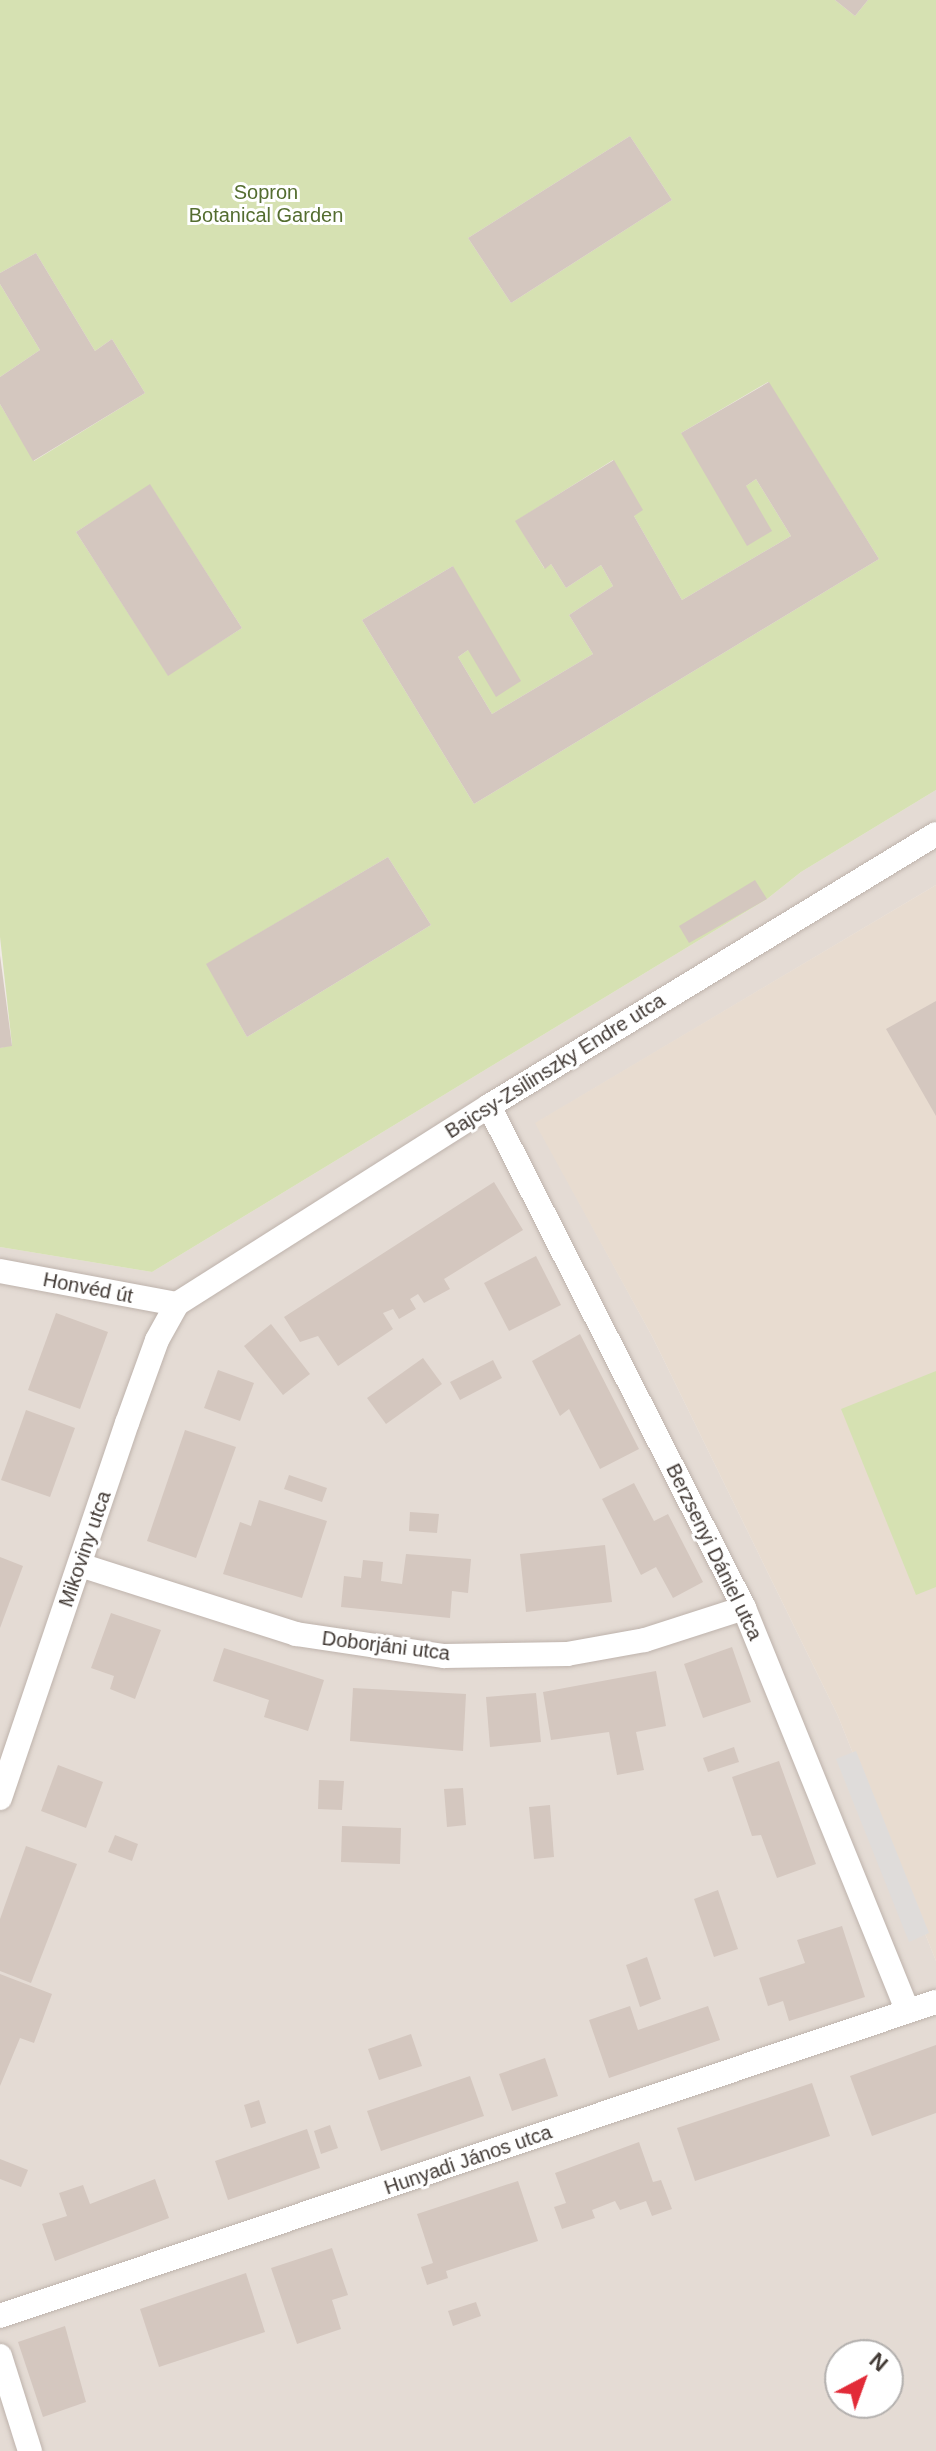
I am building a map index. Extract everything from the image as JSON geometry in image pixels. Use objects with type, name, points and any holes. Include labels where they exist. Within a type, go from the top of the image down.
[{"type":"street","name":"Bajcsy-Zsilinszky Endre utca","points":[[177,1304],[489,1106],[936,834]]},
{"type":"street","name":"Berzsenyi Dániel utca","points":[[489,1106],[744,1608],[908,2011]]},
{"type":"street","name":"Honvéd út","points":[[0,1271],[177,1304]]},
{"type":"street","name":"Mikoviny utca","points":[[0,1798],[157,1340],[177,1304]]},
{"type":"street","name":"Doborjáni utca","points":[[80,1565],[296,1634],[444,1656],[567,1654],[645,1640],[744,1608]]},
{"type":"street","name":"Hunyadi János utca","points":[[0,2316],[936,2002]]},
{"type":"street","points":[[0,2356],[30,2451]]},
{"type":"shaded area","points":[[936,790],[936,885],[536,1123],[653,1338],[838,1716],[936,1961],[936,2451],[0,2451],[0,1247],[152,1272],[767,899],[801,872]]},
{"type":"shaded area","points":[[936,885],[936,1961],[838,1716],[653,1338],[535,1123]]},
{"type":"shaded area","points":[[856,1751],[929,1933],[909,1942],[836,1759]]},
{"type":"green space","name":"Sopron Botanical Garden","points":[[0,0],[835,0],[855,16],[868,0],[936,0],[936,790],[801,872],[767,899],[152,1272],[0,1247],[0,1048],[12,1045],[0,937],[0,404],[34,461],[145,393],[112,339],[95,351],[36,253],[0,273]],"holes":[[[630,136],[672,200],[511,303],[468,238]],[[768,382],[879,559],[474,804],[362,620],[453,566],[468,650],[458,657],[492,714],[593,654],[569,615],[613,586],[601,565],[566,588],[551,564],[544,568],[516,521],[613,460],[634,516],[682,600],[791,536],[756,479],[746,486],[681,433]],[[150,485],[242,628],[168,675],[76,532]],[[388,857],[431,925],[247,1037],[207,964]]]},
{"type":"green space","points":[[0,284],[40,350],[0,377]]},
{"type":"green space","points":[[936,1371],[936,1587],[916,1595],[841,1409]]},
{"type":"building","points":[[835,0],[868,0],[855,16]]},
{"type":"building","points":[[630,136],[672,200],[511,303],[468,238]]},
{"type":"building","points":[[36,253],[95,351],[112,339],[145,393],[33,461],[0,404],[0,377],[40,350],[0,284],[0,273]]},
{"type":"building","points":[[769,382],[879,559],[474,804],[362,620],[453,566],[521,681],[496,697],[468,650],[458,657],[492,714],[593,654],[569,615],[613,586],[601,565],[566,588],[551,564],[545,569],[515,521],[614,460],[643,510],[634,516],[682,600],[791,536],[756,479],[746,486],[772,531],[747,546],[681,433]]},
{"type":"building","points":[[150,484],[242,628],[168,676],[76,532]]},
{"type":"building","points":[[388,857],[431,925],[247,1037],[206,964]]},
{"type":"building","points":[[755,880],[767,899],[689,943],[679,926]]},
{"type":"building","points":[[0,955],[12,1046],[0,1048]]},
{"type":"building","points":[[936,1001],[936,1116],[886,1029]]},
{"type":"building","points":[[494,1182],[523,1230],[444,1279],[450,1289],[424,1303],[418,1294],[410,1299],[416,1309],[399,1319],[393,1309],[383,1313],[393,1329],[338,1366],[318,1336],[300,1342],[284,1317]]},
{"type":"building","points":[[536,1256],[561,1305],[509,1331],[484,1283]]},
{"type":"building","points":[[56,1313],[108,1332],[80,1409],[28,1390]]},
{"type":"building","points":[[271,1324],[310,1374],[283,1395],[244,1346]]},
{"type":"building","points":[[580,1334],[639,1449],[600,1469],[569,1409],[560,1416],[532,1361]]},
{"type":"building","points":[[423,1358],[442,1384],[386,1424],[367,1398]]},
{"type":"building","points":[[493,1360],[502,1378],[460,1400],[450,1382]]},
{"type":"building","points":[[218,1370],[254,1383],[240,1421],[204,1408]]},
{"type":"building","points":[[26,1410],[75,1428],[50,1497],[1,1480]]},
{"type":"building","points":[[185,1430],[236,1447],[196,1558],[147,1541]]},
{"type":"building","points":[[289,1475],[327,1488],[322,1502],[284,1489]]},
{"type":"building","points":[[634,1483],[654,1521],[668,1514],[703,1582],[673,1598],[656,1567],[641,1575],[602,1499]]},
{"type":"building","points":[[259,1500],[327,1521],[302,1598],[223,1574],[240,1522],[251,1526]]},
{"type":"building","points":[[410,1512],[439,1514],[437,1533],[409,1531]]},
{"type":"building","points":[[605,1545],[612,1602],[526,1612],[520,1554]]},
{"type":"building","points":[[406,1554],[471,1559],[468,1593],[452,1591],[450,1618],[341,1607],[344,1576],[361,1578],[363,1560],[383,1562],[381,1581],[402,1584]]},
{"type":"building","points":[[0,1557],[23,1566],[0,1628]]},
{"type":"building","points":[[111,1613],[161,1630],[135,1699],[110,1689],[114,1676],[91,1668]]},
{"type":"building","points":[[732,1647],[751,1702],[703,1718],[684,1664]]},
{"type":"building","points":[[224,1648],[324,1680],[308,1731],[264,1717],[269,1700],[213,1681]]},
{"type":"building","points":[[656,1671],[666,1726],[636,1732],[644,1770],[617,1775],[609,1732],[551,1740],[543,1692]]},
{"type":"building","points":[[353,1688],[466,1694],[463,1751],[350,1741]]},
{"type":"building","points":[[536,1693],[541,1742],[490,1747],[486,1697]]},
{"type":"building","points":[[734,1747],[739,1762],[708,1772],[703,1758]]},
{"type":"building","points":[[779,1761],[816,1864],[777,1878],[761,1835],[752,1836],[732,1777]]},
{"type":"building","points":[[58,1765],[103,1782],[86,1828],[41,1811]]},
{"type":"building","points":[[319,1780],[344,1781],[342,1810],[318,1809]]},
{"type":"building","points":[[463,1788],[466,1825],[447,1827],[444,1789]]},
{"type":"building","points":[[550,1805],[554,1857],[534,1859],[529,1807]]},
{"type":"building","points":[[342,1826],[401,1828],[400,1864],[341,1862]]},
{"type":"building","points":[[115,1835],[138,1844],[132,1861],[108,1852]]},
{"type":"building","points":[[26,1846],[77,1864],[31,1983],[0,1971],[0,1919]]},
{"type":"building","points":[[718,1890],[738,1949],[714,1957],[694,1899]]},
{"type":"building","points":[[842,1926],[865,1997],[789,2021],[783,2001],[768,2006],[759,1978],[805,1963],[797,1940]]},
{"type":"building","points":[[647,1957],[661,1999],[640,2007],[626,1965]]},
{"type":"building","points":[[0,1974],[52,1994],[34,2043],[20,2038],[0,2086]]},
{"type":"building","points":[[630,2006],[638,2030],[708,2006],[720,2040],[609,2078],[589,2020]]},
{"type":"building","points":[[411,2034],[422,2066],[379,2080],[368,2049]]},
{"type":"building","points":[[936,2045],[936,2113],[872,2136],[850,2076]]},
{"type":"building","points":[[545,2058],[558,2096],[512,2111],[499,2074]]},
{"type":"building","points":[[470,2076],[484,2116],[381,2151],[367,2111]]},
{"type":"building","points":[[812,2083],[830,2136],[695,2181],[677,2128]]},
{"type":"building","points":[[259,2100],[266,2123],[251,2128],[244,2105]]},
{"type":"building","points":[[330,2125],[338,2148],[321,2154],[314,2131]]},
{"type":"building","points":[[307,2129],[320,2168],[228,2200],[215,2161]]},
{"type":"building","points":[[639,2142],[653,2182],[661,2180],[672,2209],[652,2216],[646,2201],[620,2210],[615,2201],[592,2210],[595,2218],[562,2229],[554,2207],[566,2203],[555,2173]]},
{"type":"building","points":[[0,2159],[28,2170],[21,2187],[0,2179]]},
{"type":"building","points":[[155,2179],[169,2218],[55,2261],[42,2224],[67,2216],[59,2193],[83,2185],[90,2204]]},
{"type":"building","points":[[518,2181],[538,2241],[446,2271],[448,2278],[427,2285],[421,2267],[433,2263],[417,2214]]},
{"type":"building","points":[[332,2248],[348,2295],[332,2300],[341,2329],[297,2344],[271,2268]]},
{"type":"building","points":[[246,2273],[265,2332],[159,2367],[140,2309]]},
{"type":"building","points":[[476,2302],[481,2316],[453,2326],[448,2311]]},
{"type":"building","points":[[65,2326],[86,2402],[43,2417],[18,2342]]}]
